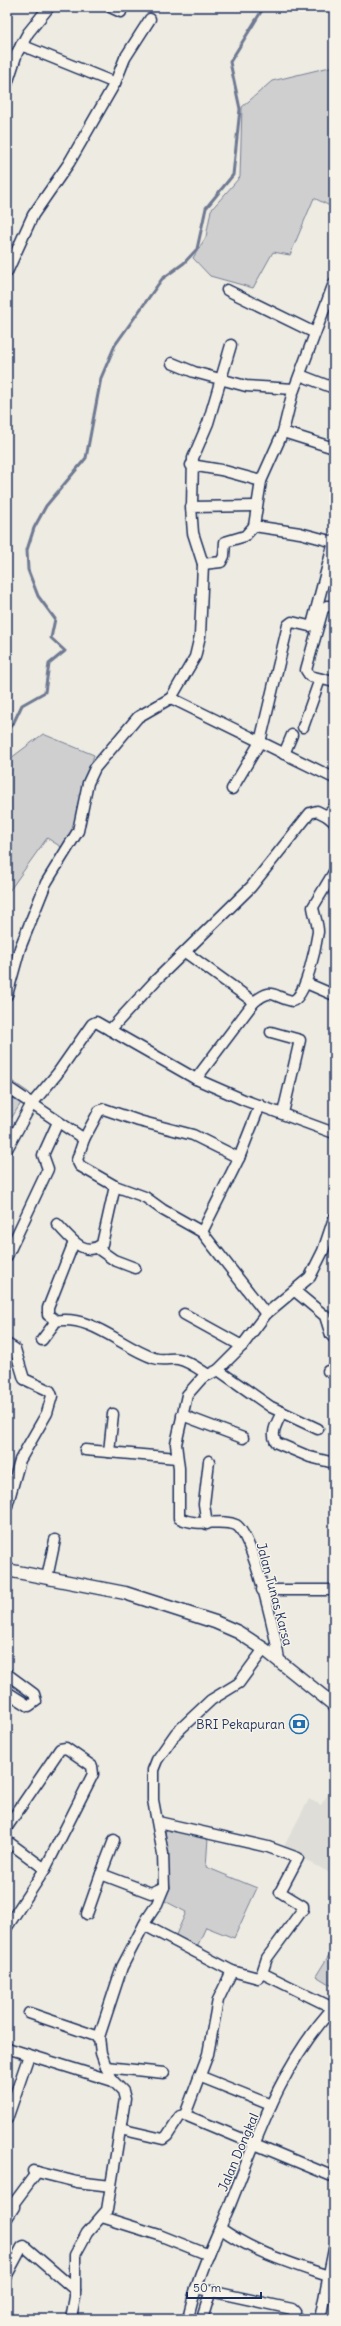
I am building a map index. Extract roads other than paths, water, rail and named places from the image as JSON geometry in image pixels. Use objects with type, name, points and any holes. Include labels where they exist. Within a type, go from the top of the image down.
[{"type":"main road","points":[[7,1570],[125,1593],[173,1608],[232,1630],[264,1649],[279,1660],[334,1705]]},
{"type":"street","points":[[7,84],[21,45],[28,33],[49,7]]},
{"type":"street","points":[[110,7],[121,12]]},
{"type":"street","points":[[7,272],[33,215],[69,163],[115,83],[125,58],[150,19]]},
{"type":"street","points":[[21,45],[115,83]]},
{"type":"street","points":[[203,564],[221,562],[224,556],[225,542],[245,536],[254,526],[261,481],[283,432],[294,389],[334,283]]},
{"type":"street","points":[[227,290],[315,333]]},
{"type":"street","points":[[7,995],[20,948],[46,883],[78,831],[88,783],[95,768],[138,717],[171,698],[195,657],[198,643],[203,564],[193,533],[190,509],[192,506],[191,465],[195,451],[208,423],[231,346]]},
{"type":"street","points":[[172,363],[194,372],[253,387],[294,389]]},
{"type":"street","points":[[300,375],[331,387]]},
{"type":"street","points":[[283,432],[334,448]]},
{"type":"street","points":[[191,465],[221,470],[261,481]]},
{"type":"street","points":[[192,506],[256,506]]},
{"type":"street","points":[[232,789],[260,742],[287,628],[292,622],[308,626],[312,625],[334,542],[300,533],[254,526]]},
{"type":"street","points":[[334,606],[327,606],[323,609],[306,670],[310,676],[334,682]]},
{"type":"street","points":[[303,727],[320,679]]},
{"type":"street","points":[[171,698],[334,777]]},
{"type":"street","points":[[284,754],[292,735]]},
{"type":"street","points":[[110,1030],[185,952],[251,887],[310,813],[317,811],[331,819],[334,808]]},
{"type":"street","points":[[196,1079],[254,1002],[267,993],[295,1000],[306,983],[318,932],[313,907],[334,872]]},
{"type":"street","points":[[185,952],[254,1002]]},
{"type":"street","points":[[306,983],[334,995]]},
{"type":"street","points":[[7,1149],[31,1105],[57,1074],[92,1024],[100,1023],[196,1079],[334,1133]]},
{"type":"street","points":[[271,1032],[300,1040],[283,1113]]},
{"type":"street","points":[[7,1087],[31,1105],[84,1139]]},
{"type":"street","points":[[202,1232],[239,1158],[260,1105]]},
{"type":"street","points":[[239,1158],[193,1135],[139,1121],[104,1109],[99,1111],[84,1139],[77,1163],[115,1186],[145,1197],[163,1210],[202,1232],[266,1314]]},
{"type":"street","points":[[7,1256],[48,1169],[43,1155],[58,1122]]},
{"type":"street","points":[[57,1224],[74,1242],[89,1250],[97,1248],[102,1244],[115,1186]]},
{"type":"street","name":"Jalan Tunas Karsa","points":[[279,1660],[253,1552],[243,1531],[236,1525],[228,1523],[194,1524],[179,1518],[176,1444],[187,1395],[202,1378],[213,1372],[242,1346],[266,1314],[310,1277],[323,1251],[334,1218]]},
{"type":"street","points":[[74,1242],[48,1308],[48,1315],[54,1321],[68,1320],[90,1325],[143,1354],[161,1360],[184,1361],[213,1372],[271,1407],[318,1429]]},
{"type":"street","points":[[97,1248],[114,1260],[134,1268]]},
{"type":"street","points":[[295,1291],[321,1311],[334,1338]]},
{"type":"street","points":[[184,1314],[242,1346]]},
{"type":"street","points":[[42,1340],[54,1321]]},
{"type":"street","points":[[7,1344],[15,1349],[24,1379],[50,1391],[52,1398],[42,1424],[20,1460],[7,1506]]},
{"type":"street","points":[[282,1412],[274,1431],[274,1439],[276,1443],[310,1457],[334,1463]]},
{"type":"street","points":[[109,1452],[113,1414]]},
{"type":"street","points":[[182,1415],[243,1438]]},
{"type":"street","points":[[85,1450],[177,1458]]},
{"type":"street","points":[[207,1524],[204,1504],[209,1461]]},
{"type":"street","points":[[48,1578],[54,1540]]},
{"type":"street","points":[[262,1590],[334,1590]]},
{"type":"street","points":[[71,2319],[75,2290],[75,2255],[79,2245],[107,2210],[124,2096],[123,2091],[113,2081],[106,2067],[101,2053],[99,2037],[122,1967],[157,1904],[164,1887],[164,1873],[158,1822],[151,1784],[153,1770],[157,1760],[176,1733],[211,1700],[239,1683],[264,1649]]},
{"type":"street","points":[[7,1674],[34,1694],[36,1702],[29,1706],[7,1692]]},
{"type":"street","points":[[7,1827],[60,1749],[66,1748],[92,1766],[93,1774],[44,1869],[7,1927]]},
{"type":"street","points":[[144,1925],[232,1971],[256,1979],[262,1973],[267,1958],[303,1908],[280,1892],[298,1858],[268,1846],[158,1822]]},
{"type":"street","points":[[86,1914],[114,1840]]},
{"type":"street","points":[[7,1841],[44,1869]]},
{"type":"street","points":[[101,1874],[151,1893],[164,1887]]},
{"type":"street","points":[[185,2115],[208,2054],[218,2000],[232,1971]]},
{"type":"street","points":[[262,1973],[333,2008]]},
{"type":"street","name":"Jalan Dongkal","points":[[188,2319],[196,2288],[271,2105],[300,2049],[333,2008]]},
{"type":"street","points":[[29,2013],[99,2037]]},
{"type":"street","points":[[7,2048],[113,2081]]},
{"type":"street","points":[[7,2119],[30,2055]]},
{"type":"street","points":[[106,2067],[164,2073]]},
{"type":"street","points":[[200,2076],[271,2105]]},
{"type":"street","points":[[120,2129],[163,2139],[167,2136],[180,2116],[185,2115],[334,2177]]},
{"type":"street","points":[[7,2218],[10,2203],[35,2172],[77,2182],[111,2186]]},
{"type":"street","points":[[102,2217],[159,2235],[209,2255]]},
{"type":"street","points":[[220,2228],[240,2242],[263,2254],[328,2276]]},
{"type":"street","points":[[7,2275],[10,2263],[24,2246],[75,2290]]},
{"type":"street","points":[[322,2319],[328,2276],[334,2249]]},
{"type":"street","points":[[196,2288],[292,2308],[295,2312],[293,2319]]},
{"type":"street","points":[[202,2319],[211,2290]]},
{"type":"waterway","points":[[7,726],[12,726],[22,705],[45,692],[49,664],[65,651],[51,638],[55,619],[38,596],[28,570],[27,550],[34,528],[46,506],[86,458],[101,378],[115,345],[162,279],[184,263],[197,249],[206,208],[233,175],[240,109],[230,62],[264,7]]},
{"type":"place","name":"BRI Pekapuran","points":[[299,1724]]}]
